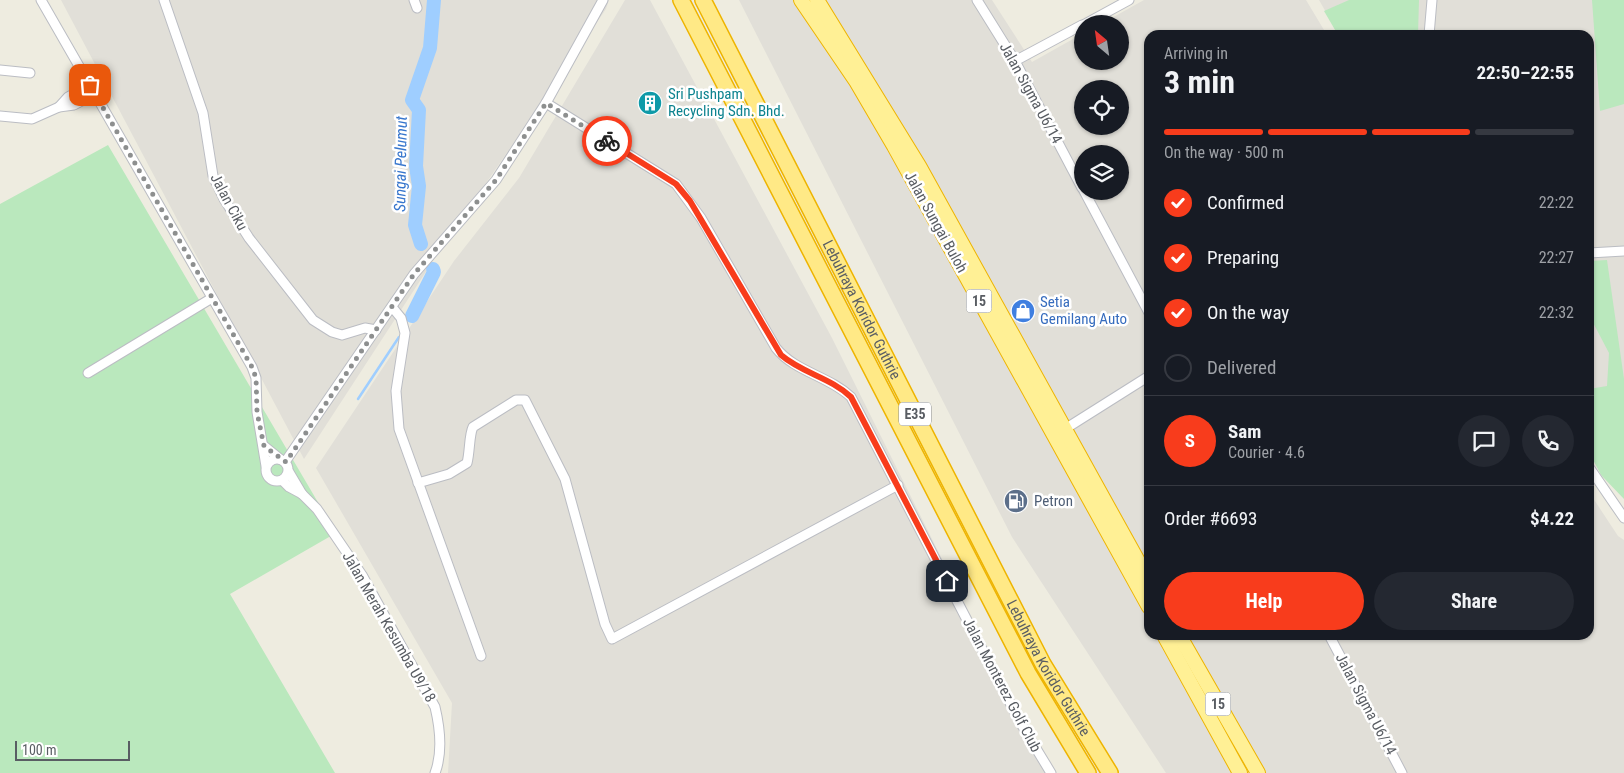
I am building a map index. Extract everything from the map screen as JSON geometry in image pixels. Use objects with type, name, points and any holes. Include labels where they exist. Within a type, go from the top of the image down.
[{"type":"highway","name":"Lebuhraya Koridor Guthrie","points":[[681,0],[1028,673],[1088,773]]},
{"type":"highway","name":"Lebuhraya Koridor Guthrie","points":[[703,0],[1044,664],[1110,773]]},
{"type":"highway","name":"Jalan Sungai Buloh","points":[[801,0],[856,81],[894,146],[1144,598]]},
{"type":"highway","name":"Jalan Sungai Buloh","points":[[817,0],[919,166],[1144,572]]},
{"type":"highway","name":"15","points":[[1167,640],[1240,773]]},
{"type":"highway","name":"15","points":[[1182,640],[1258,773]]},
{"type":"street","points":[[40,0],[254,372],[257,412],[268,477],[272,481],[283,481],[289,488],[302,494]]},
{"type":"street","name":"Jalan Ciku","points":[[164,0],[202,112],[213,176],[224,199],[249,238],[313,320],[332,332],[342,335],[365,328],[376,330]]},
{"type":"street","points":[[266,466],[270,462],[283,460],[436,247],[496,180],[546,103],[604,0]]},
{"type":"street","name":"Jalan Sigma U6/14","points":[[977,0],[1015,61],[1074,173]]},
{"type":"street","points":[[1101,15],[1129,0]]},
{"type":"street","points":[[1430,30],[1432,0]]},
{"type":"street","points":[[1015,61],[1074,29]]},
{"type":"street","points":[[0,70],[30,73]]},
{"type":"street","points":[[0,116],[32,119],[59,107],[74,105],[92,90]]},
{"type":"street","name":"Jalan Monterez Golf Club","points":[[546,103],[676,184],[701,218],[776,348],[788,362],[839,388],[851,397],[1020,722],[1051,773]]},
{"type":"street","name":"Jalan Sigma U6/14","points":[[1088,200],[1144,304]]},
{"type":"street","points":[[1594,253],[1624,250]]},
{"type":"street","points":[[88,373],[212,298]]},
{"type":"street","points":[[392,308],[401,318],[405,333],[396,390],[396,414],[401,437],[481,656]]},
{"type":"street","points":[[1065,429],[1144,379]]},
{"type":"street","points":[[418,483],[449,474],[468,463],[472,446],[470,433],[473,427],[516,400],[525,400],[564,479],[612,639],[898,485]]},
{"type":"street","points":[[264,446],[283,460],[302,494]]},
{"type":"street","points":[[283,481],[289,472]]},
{"type":"street","points":[[1594,474],[1624,518]]},
{"type":"street","name":"Jalan Merah Kesumba U9/18","points":[[302,494],[317,509],[362,575],[435,707],[440,729],[439,764],[435,773]]},
{"type":"street","name":"Jalan Sigma U6/14","points":[[1332,640],[1402,773]]},
{"type":"shaded area","points":[[61,0],[609,0],[606,9],[442,247],[304,459]]},
{"type":"shaded area","points":[[625,0],[650,0],[832,338],[1031,738],[1054,773],[448,773],[452,703],[316,468],[454,261],[519,178]]},
{"type":"shaded area","points":[[739,0],[992,0],[1032,62],[1074,38],[1074,70],[1129,70],[1129,15],[1117,15],[1144,0],[1306,0],[1324,30],[1144,30],[1144,640],[1594,640],[1594,500],[1618,536],[1624,540],[1624,773],[1166,773],[1012,537]]},
{"type":"shaded area","points":[[1319,0],[1624,0],[1624,490],[1594,452],[1594,30],[1336,30]]},
{"type":"green space","points":[[1349,0],[1419,0],[1418,30],[1335,30],[1324,11]]},
{"type":"green space","points":[[1592,0],[1624,0],[1624,104],[1600,111]]},
{"type":"green space","points":[[108,145],[336,533],[230,594],[335,773],[0,773],[0,204]]},
{"type":"green space","points":[[1607,260],[1624,379],[1624,499],[1601,475],[1594,462],[1594,388],[1607,386],[1609,353],[1594,324],[1594,261]]},
{"type":"waterway","name":"Sungai Pelumut","points":[[421,244],[415,225],[419,186],[416,166],[419,110],[412,100],[430,48],[434,0]]},
{"type":"waterway","name":"Sungai Pelumut","points":[[412,316],[434,272],[433,269]]},
{"type":"waterway","points":[[358,399],[399,337]]},
{"type":"way so far","points":[[90,85],[252,367],[256,378],[257,412],[264,446],[286,462],[414,274],[496,180],[546,103],[607,141]]},
{"type":"place","name":"Sri Pushpam Recycling Sdn. Bhd.","points":[[650,103]]},
{"type":"place","name":"Setia Gemilang Auto","points":[[1023,311]]},
{"type":"place","name":"Petron","points":[[1016,501]]},
{"type":"route","points":[[607,141],[676,184],[690,201],[781,355],[788,362],[839,388],[851,397],[947,581]]}]
